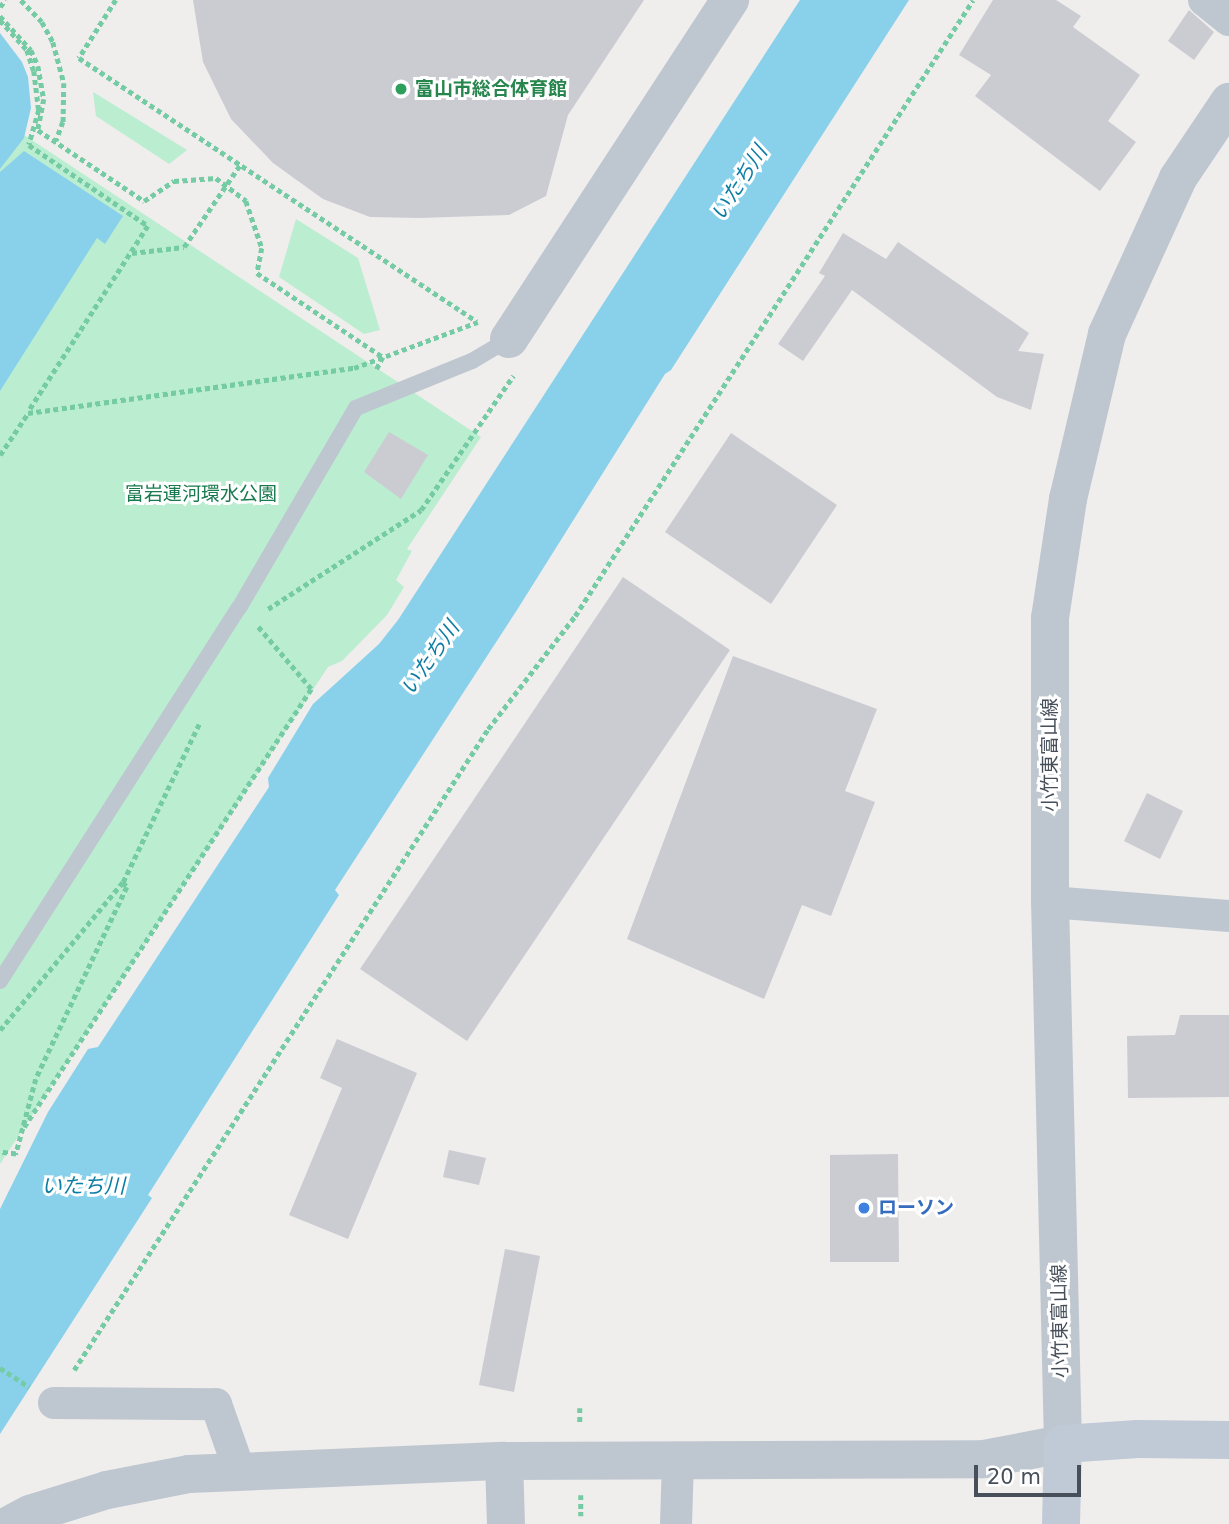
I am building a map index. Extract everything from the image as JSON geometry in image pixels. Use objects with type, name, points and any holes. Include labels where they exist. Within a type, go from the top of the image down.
[{"type":"main road","points":[[1062,1524],[1063,1444],[1138,1439],[1229,1440]]},
{"type":"street","points":[[493,330],[730,0]]},
{"type":"street","points":[[1204,0],[1229,20]]},
{"type":"street","name":"小竹東富山線","points":[[1063,1444],[1050,902],[1051,618],[1068,499],[1107,334],[1178,178],[1229,102]]},
{"type":"street","points":[[1050,902],[1229,916]]},
{"type":"street","points":[[44,1396],[216,1404],[240,1472]]},
{"type":"street","points":[[11,1524],[30,1514],[107,1490],[189,1474],[504,1461],[984,1459],[1063,1444]]},
{"type":"street","points":[[676,1524],[678,1460]]},
{"type":"street","points":[[504,1461],[506,1524]]},
{"type":"lane","points":[[0,981],[239,608],[355,408],[472,362],[493,330]]},
{"type":"path","points":[[0,7],[5,0]]},
{"type":"path","points":[[21,0],[42,23],[53,42],[64,83],[63,122],[56,141]]},
{"type":"path","points":[[116,0],[79,58],[493,330]]},
{"type":"path","points":[[0,1368],[44,1396],[488,729],[575,616],[973,0]]},
{"type":"path","points":[[0,18],[31,50],[38,65],[44,99],[38,130],[145,201],[174,181],[216,178],[246,201],[262,248],[257,274],[383,357]]},
{"type":"path","points":[[0,18],[27,50],[34,71],[39,110],[29,145],[148,226],[0,455]]},
{"type":"path","points":[[131,253],[184,247],[240,164]]},
{"type":"path","points":[[28,413],[354,368],[383,357],[493,330]]},
{"type":"path","points":[[355,408],[383,357]]},
{"type":"path","points":[[24,1127],[311,689],[239,608]]},
{"type":"path","points":[[0,1030],[123,883],[202,719]]},
{"type":"path","points":[[0,1152],[16,1154],[36,1079],[127,887],[123,883]]},
{"type":"green space","points":[[93,92],[187,150],[169,164],[96,116]]},
{"type":"green space","name":"富岩運河環水公園","points":[[0,119],[481,437],[407,549],[412,551],[396,580],[404,587],[387,615],[342,661],[328,667],[0,1164]]},
{"type":"green space","points":[[296,219],[358,258],[380,330],[364,334],[279,277]]},
{"type":"water","name":"いたち川","points":[[800,0],[909,0],[671,370],[665,374],[517,610],[335,890],[339,895],[148,1195],[152,1198],[0,1434],[0,1209],[48,1112],[88,1049],[98,1047],[269,787],[268,778],[313,704],[379,644],[398,620]]},
{"type":"water","points":[[0,33],[22,62],[28,77],[31,108],[24,138],[0,169]]},
{"type":"water","points":[[24,151],[123,216],[105,244],[97,238],[0,391],[0,172]]},
{"type":"building","name":"富山市総合体育館","points":[[193,0],[644,0],[568,115],[546,196],[509,215],[420,218],[370,217],[323,199],[273,163],[231,119],[203,62]]},
{"type":"building","points":[[993,0],[1056,0],[1081,16],[1073,27],[1140,75],[1108,121],[1136,142],[1100,191],[975,96],[991,75],[959,55]]},
{"type":"building","points":[[1189,10],[1214,32],[1194,60],[1168,41]]},
{"type":"building","points":[[843,233],[886,259],[898,242],[1029,333],[1018,351],[1044,354],[1031,410],[997,397],[852,290],[803,361],[778,344],[825,276],[819,273]]},
{"type":"building","points":[[389,432],[428,455],[401,499],[364,472]]},
{"type":"building","points":[[731,433],[837,505],[771,604],[665,532]]},
{"type":"building","points":[[623,577],[730,650],[467,1041],[360,969]]},
{"type":"building","points":[[733,656],[877,709],[845,791],[875,802],[831,916],[802,905],[764,999],[627,939]]},
{"type":"building","points":[[1147,793],[1183,811],[1160,859],[1124,841]]},
{"type":"building","points":[[1180,1015],[1229,1015],[1229,1097],[1128,1098],[1127,1036],[1175,1035]]},
{"type":"building","points":[[337,1039],[417,1073],[348,1239],[289,1215],[342,1088],[320,1078]]},
{"type":"building","points":[[449,1150],[486,1158],[479,1185],[443,1177]]},
{"type":"building","name":"ローソン","points":[[898,1154],[899,1262],[830,1262],[830,1155]]},
{"type":"building","points":[[505,1249],[540,1256],[514,1392],[479,1385]]},
{"type":"place","name":"富山市総合体育館","points":[[401,89]]},
{"type":"place","name":"ローソン","points":[[864,1208]]}]
